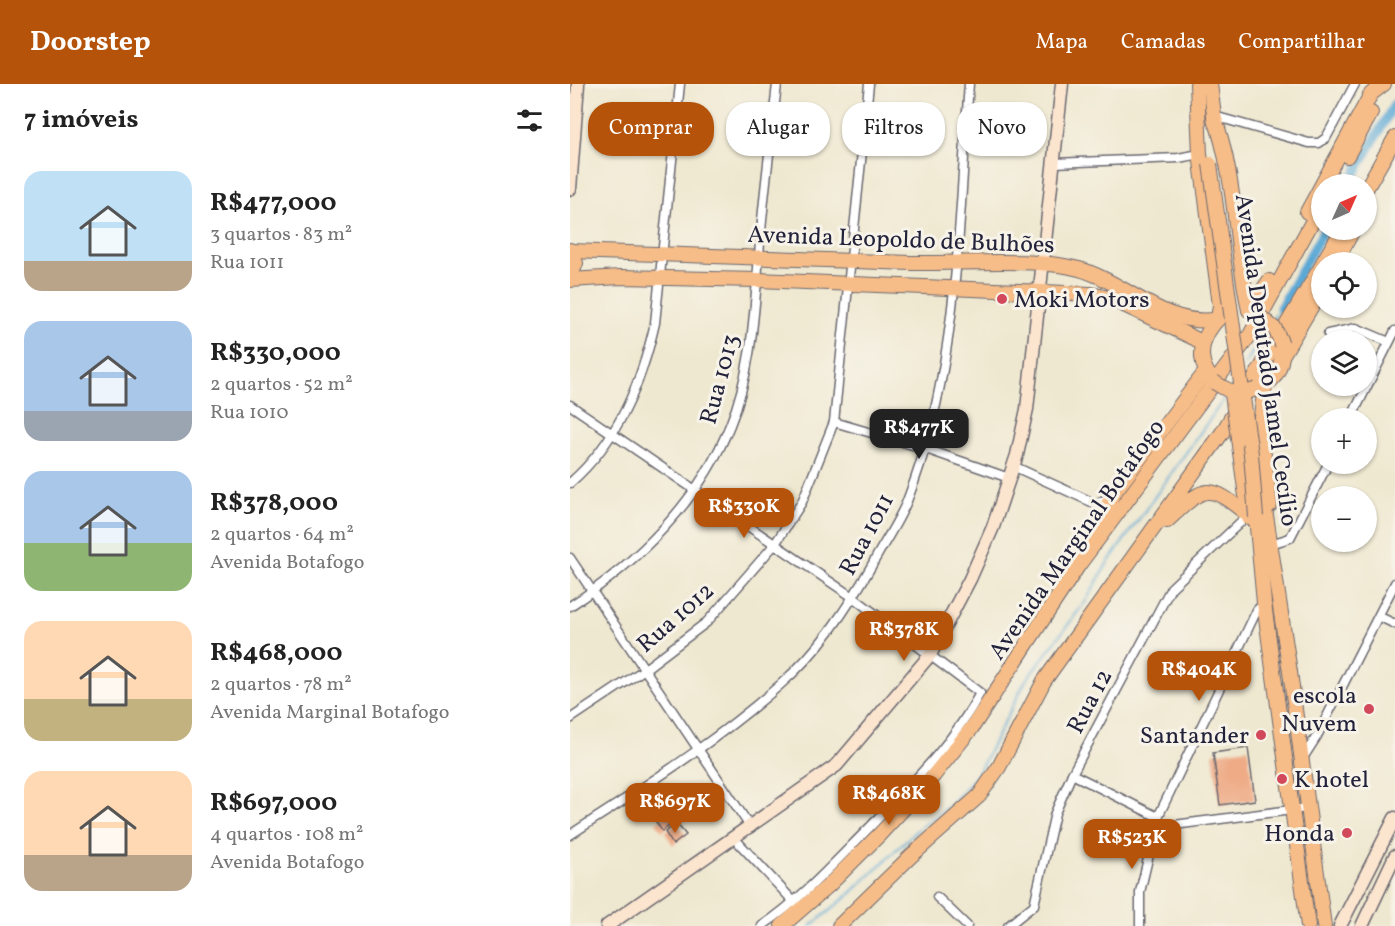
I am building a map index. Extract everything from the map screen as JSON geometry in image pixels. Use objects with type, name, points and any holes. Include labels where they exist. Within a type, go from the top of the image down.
[{"type":"main road","name":"Avenida Deputado Jamel Cecílio","points":[[1197,84],[1201,125],[1209,159],[1274,566],[1324,926]]},
{"type":"main road","name":"Avenida Deputado Jamel Cecílio","points":[[1210,84],[1214,116],[1209,159],[1251,454],[1252,516],[1308,926]]},
{"type":"main road","points":[[1337,174],[1385,84]]},
{"type":"main road","points":[[1253,312],[1371,94],[1385,84]]},
{"type":"main road","points":[[1214,116],[1224,142],[1241,276],[1253,312]]},
{"type":"main road","points":[[1376,174],[1395,138]]},
{"type":"main road","points":[[1209,159],[1220,305],[1218,319]]},
{"type":"main road","name":"Avenida Marginal Botafogo","points":[[782,926],[828,886],[930,780],[971,729],[1078,566],[1250,335],[1311,224]]},
{"type":"main road","name":"Avenida Leopoldo de Bulhões","points":[[570,251],[955,264],[1043,264],[1080,269],[1189,320],[1218,319]]},
{"type":"main road","points":[[570,251],[576,263],[570,279]]},
{"type":"main road","points":[[1241,276],[1262,280],[1271,277]]},
{"type":"main road","name":"Avenida Leopoldo de Bulhões","points":[[570,279],[758,280],[1041,290],[1091,294],[1109,298],[1196,339],[1202,344]]},
{"type":"main road","points":[[839,926],[911,856],[979,796],[999,767],[1044,681],[1222,433],[1311,283]]},
{"type":"main road","points":[[1282,350],[1293,342],[1311,309]]},
{"type":"main road","points":[[1234,310],[1253,312],[1275,329],[1282,350],[1277,373],[1261,388],[1240,395],[1232,393],[1210,377],[1202,344],[1207,331],[1218,319],[1234,310]]},
{"type":"main road","points":[[1078,566],[1113,494],[1210,377]]},
{"type":"main road","points":[[1261,388],[1260,423],[1277,542],[1274,566]]},
{"type":"main road","points":[[1232,393],[1252,516]]},
{"type":"main road","points":[[1148,539],[1193,497],[1206,491],[1215,491],[1225,496],[1252,516]]},
{"type":"street","points":[[570,189],[578,84]]},
{"type":"street","points":[[570,483],[613,434],[633,395],[647,358],[655,323],[680,84]]},
{"type":"street","name":"Rua 1013","points":[[570,606],[591,592],[648,545],[695,490],[730,425],[751,350],[758,258],[777,84]]},
{"type":"street","name":"Rua 1012","points":[[570,719],[645,669],[707,622],[775,544],[802,502],[834,422],[869,84]]},
{"type":"street","name":"Rua 1011","points":[[570,835],[698,751],[782,684],[822,642],[854,598],[906,504],[926,449],[944,364],[954,287],[969,84]]},
{"type":"street","points":[[607,926],[751,828],[837,765],[930,655],[970,579],[993,527],[1011,472],[1027,409],[1062,84]]},
{"type":"street","points":[[1214,116],[1309,143],[1318,143],[1326,138],[1354,84]]},
{"type":"street","points":[[1054,163],[1209,159]]},
{"type":"street","points":[[1347,330],[1356,328],[1363,330]]},
{"type":"street","points":[[1356,408],[1393,338],[1377,334]]},
{"type":"street","points":[[570,405],[854,598],[980,693],[972,708],[932,762],[795,903],[762,926]]},
{"type":"street","points":[[834,422],[1011,472],[1096,504],[1113,494]]},
{"type":"street","points":[[1277,542],[1290,538],[1323,474]]},
{"type":"street","name":"Rua 12","points":[[1008,926],[1034,904],[1055,813],[1072,774],[1171,588],[1252,516]]},
{"type":"street","points":[[570,558],[751,828]]},
{"type":"street","points":[[1301,761],[1311,747],[1380,617],[1395,583]]},
{"type":"street","points":[[1140,926],[1140,892],[1157,821],[1257,610],[1264,603]]},
{"type":"street","points":[[1380,617],[1395,624]]},
{"type":"street","points":[[1072,774],[1157,821],[1174,825],[1307,808]]},
{"type":"street","points":[[1340,926],[1395,818]]},
{"type":"street","points":[[735,838],[795,903]]},
{"type":"street","points":[[1362,926],[1395,856]]},
{"type":"street","points":[[938,897],[967,926]]},
{"type":"building","points":[[1248,748],[1255,800],[1220,805],[1213,753]]},
{"type":"building","points":[[667,805],[677,820],[662,831],[656,822],[663,818],[659,811]]},
{"type":"building","points":[[677,824],[686,835],[673,845],[665,832]]},
{"type":"waterway","points":[[1355,174],[1395,103]]},
{"type":"waterway","points":[[1280,308],[1318,240]]},
{"type":"waterway","points":[[1271,321],[1280,308]]},
{"type":"waterway","points":[[1245,365],[1266,328]]},
{"type":"waterway","points":[[811,926],[851,893],[918,829],[950,805],[977,775],[1026,680],[1086,601],[1107,564],[1227,395]]},
{"type":"place","name":"Moki Motors","points":[[1002,299]]},
{"type":"place","name":"escola Nuvem","points":[[1369,709]]},
{"type":"place","name":"Santander","points":[[1261,735]]},
{"type":"place","name":"K hotel","points":[[1282,779]]},
{"type":"place","name":"Honda","points":[[1347,833]]}]
